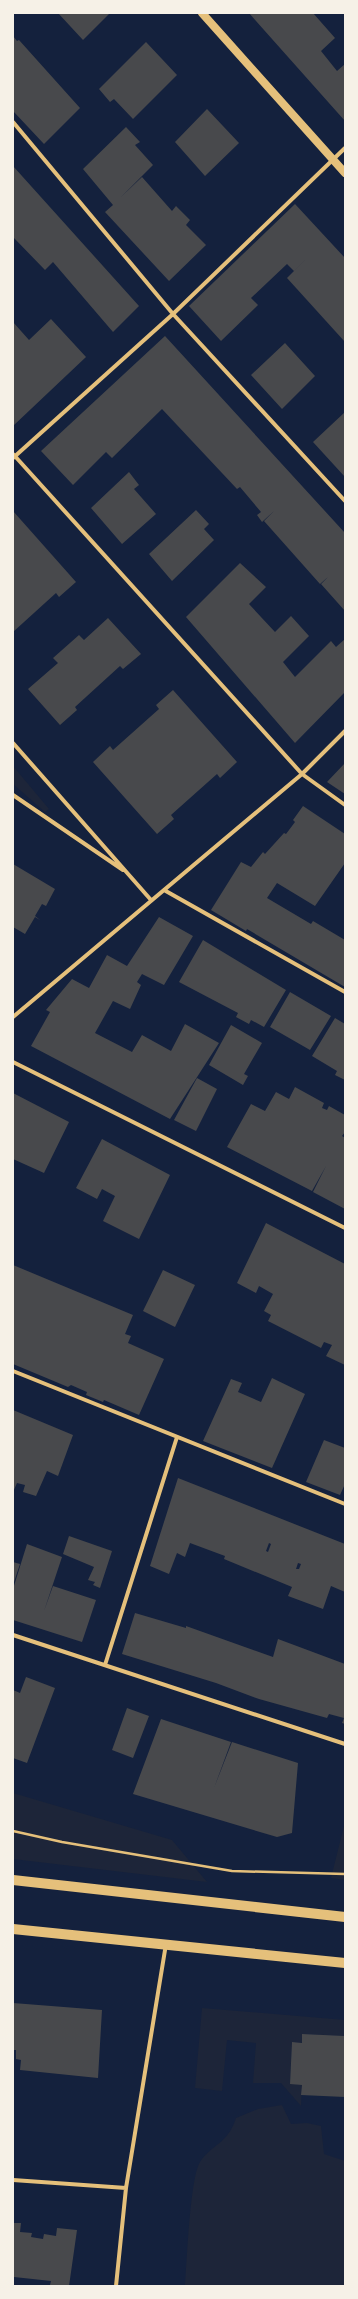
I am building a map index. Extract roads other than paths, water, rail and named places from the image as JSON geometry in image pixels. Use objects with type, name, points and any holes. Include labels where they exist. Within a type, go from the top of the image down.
[{"type":"main road","points":[[202,13],[345,173]]},
{"type":"main road","points":[[13,1880],[345,1917]]},
{"type":"main road","points":[[13,1929],[345,1963]]},
{"type":"street","points":[[13,122],[173,314],[345,501]]},
{"type":"street","points":[[345,148],[173,314],[14,456],[302,774],[345,805]]},
{"type":"street","points":[[13,1017],[302,774],[345,731]]},
{"type":"street","points":[[13,743],[151,900]]},
{"type":"street","points":[[13,796],[129,874]]},
{"type":"street","points":[[164,890],[345,992]]},
{"type":"street","points":[[13,1062],[345,1228]]},
{"type":"street","points":[[13,1371],[177,1438],[345,1504]]},
{"type":"street","points":[[105,1665],[177,1438]]},
{"type":"street","points":[[13,1635],[345,1744]]},
{"type":"street","points":[[116,2286],[126,2188],[166,1944]]},
{"type":"street","points":[[13,2180],[126,2188]]}]
